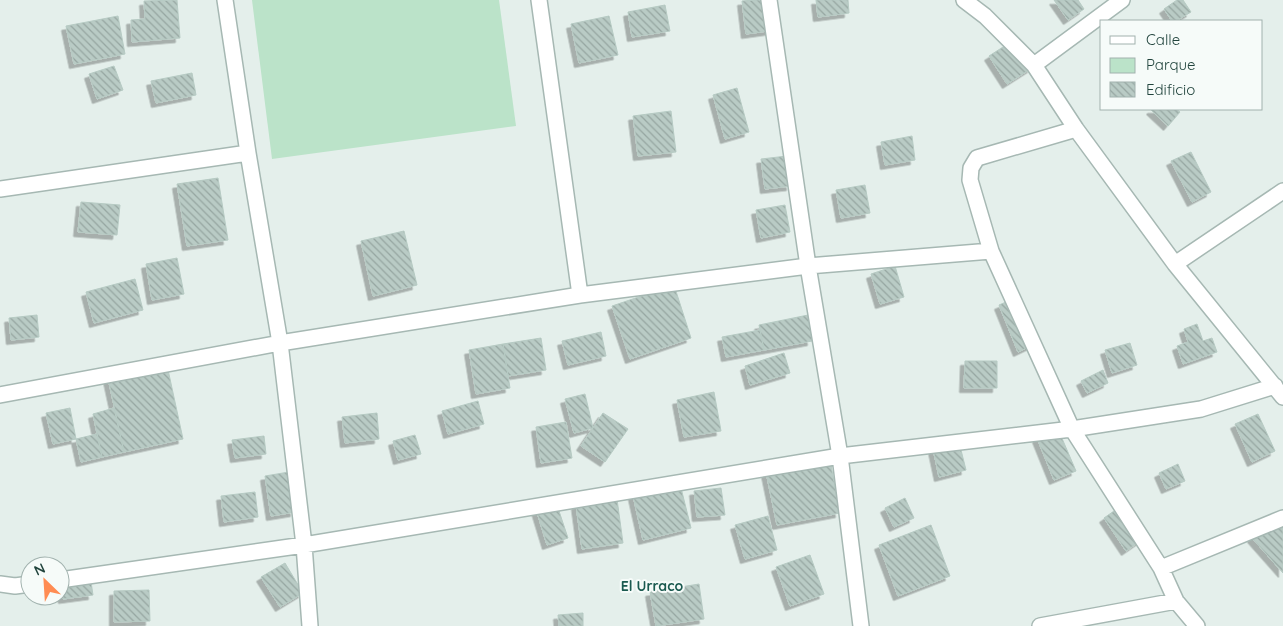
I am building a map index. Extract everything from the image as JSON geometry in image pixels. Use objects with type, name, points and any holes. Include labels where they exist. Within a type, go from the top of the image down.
[{"type":"street","points":[[225,0],[280,344],[304,545],[310,626]]},
{"type":"street","points":[[539,0],[580,295]]},
{"type":"street","points":[[769,0],[808,266],[840,456],[861,626]]},
{"type":"street","points":[[70,579],[304,545],[840,456],[1072,429],[1202,410],[1279,391],[1175,264],[1076,129],[1034,65],[985,16],[964,0]]},
{"type":"street","points":[[1034,65],[1122,0]]},
{"type":"street","points":[[1076,129],[977,158],[970,168],[970,180],[991,251],[1072,429],[1161,568],[1176,601],[1197,626]]},
{"type":"street","points":[[0,189],[248,153]]},
{"type":"street","points":[[1175,264],[1283,191]]},
{"type":"street","points":[[0,395],[280,344],[580,295],[808,266],[991,251]]},
{"type":"street","points":[[1161,568],[1283,518]]},
{"type":"street","points":[[0,584],[20,585]]},
{"type":"street","points":[[1040,626],[1176,601]]},
{"type":"green space","points":[[252,0],[499,0],[516,126],[272,159]]},
{"type":"building","points":[[177,0],[180,38],[132,42],[131,20],[145,19],[144,1]]},
{"type":"building","points":[[772,0],[775,30],[746,34],[742,1]]},
{"type":"building","points":[[816,0],[848,0],[849,13],[818,17]]},
{"type":"building","points":[[1054,0],[1078,0],[1084,9],[1068,20]]},
{"type":"building","points":[[1177,0],[1183,0],[1191,12],[1178,20],[1171,20],[1164,9]]},
{"type":"building","points":[[665,5],[670,31],[632,37],[628,12]]},
{"type":"building","points":[[118,16],[125,54],[74,64],[66,26]]},
{"type":"building","points":[[609,16],[618,55],[579,63],[571,24]]},
{"type":"building","points":[[1014,40],[1032,68],[1007,84],[989,56]]},
{"type":"building","points":[[114,66],[123,90],[97,99],[89,74]]},
{"type":"building","points":[[192,73],[196,95],[156,103],[151,81]]},
{"type":"building","points":[[737,88],[749,132],[725,139],[713,95]]},
{"type":"building","points":[[1151,110],[1177,110],[1180,112],[1168,126]]},
{"type":"building","points":[[671,111],[676,152],[638,156],[633,116]]},
{"type":"building","points":[[912,136],[915,160],[885,165],[881,142]]},
{"type":"building","points":[[1191,152],[1211,192],[1192,202],[1171,161]]},
{"type":"building","points":[[787,156],[791,186],[765,189],[761,159]]},
{"type":"building","points":[[218,178],[228,240],[187,246],[177,184]]},
{"type":"building","points":[[865,185],[870,213],[841,218],[836,190]]},
{"type":"building","points":[[81,202],[120,205],[117,235],[78,232]]},
{"type":"building","points":[[785,205],[790,232],[761,238],[756,210]]},
{"type":"building","points":[[404,231],[417,285],[373,296],[361,241]]},
{"type":"building","points":[[177,258],[184,294],[152,300],[146,264]]},
{"type":"building","points":[[895,266],[904,297],[880,304],[871,274]]},
{"type":"building","points":[[135,279],[143,310],[94,323],[86,292]]},
{"type":"building","points":[[674,285],[691,338],[630,359],[612,306]]},
{"type":"building","points":[[1018,297],[1037,343],[1018,352],[999,305]]},
{"type":"building","points":[[37,315],[39,337],[11,340],[9,318]]},
{"type":"building","points":[[808,315],[812,341],[764,350],[759,325]]},
{"type":"building","points":[[1197,324],[1203,341],[1212,338],[1217,352],[1183,364],[1177,346],[1188,342],[1184,329]]},
{"type":"building","points":[[760,330],[764,350],[726,357],[722,337]]},
{"type":"building","points":[[601,332],[606,356],[568,365],[562,341]]},
{"type":"building","points":[[541,338],[546,370],[508,376],[503,344]]},
{"type":"building","points":[[1130,343],[1137,365],[1112,373],[1105,350]]},
{"type":"building","points":[[503,344],[510,388],[476,394],[469,350]]},
{"type":"building","points":[[784,353],[790,373],[750,385],[745,366]]},
{"type":"building","points":[[965,361],[997,361],[997,388],[964,388]]},
{"type":"building","points":[[167,365],[183,439],[124,452],[108,378]]},
{"type":"building","points":[[1103,370],[1108,383],[1087,393],[1081,381]]},
{"type":"building","points":[[714,392],[721,431],[684,437],[677,400]]},
{"type":"building","points":[[585,394],[593,428],[574,433],[565,399]]},
{"type":"building","points":[[478,401],[484,424],[448,434],[442,411]]},
{"type":"building","points":[[70,408],[76,439],[53,444],[46,413]]},
{"type":"building","points":[[114,408],[124,452],[102,457],[93,414]]},
{"type":"building","points":[[377,413],[379,439],[345,443],[342,417]]},
{"type":"building","points":[[603,413],[628,429],[605,462],[581,446]]},
{"type":"building","points":[[1258,414],[1275,451],[1252,462],[1235,424]]},
{"type":"building","points":[[566,422],[572,458],[541,463],[536,427]]},
{"type":"building","points":[[1058,429],[1076,471],[1054,480],[1037,438]]},
{"type":"building","points":[[97,434],[102,457],[81,462],[76,439]]},
{"type":"building","points":[[415,435],[421,454],[398,460],[393,441]]},
{"type":"building","points":[[264,436],[266,454],[235,458],[232,440]]},
{"type":"building","points":[[958,438],[966,470],[939,477],[932,444]]},
{"type":"building","points":[[830,460],[840,513],[777,525],[766,472]]},
{"type":"building","points":[[1178,464],[1185,481],[1166,489],[1159,473]]},
{"type":"building","points":[[289,472],[295,512],[271,516],[265,476]]},
{"type":"building","points":[[679,480],[691,528],[643,540],[632,491]]},
{"type":"building","points":[[721,488],[725,515],[697,517],[694,491]]},
{"type":"building","points":[[255,492],[258,517],[224,522],[221,496]]},
{"type":"building","points":[[905,498],[914,518],[894,527],[885,508]]},
{"type":"building","points":[[617,499],[623,543],[582,549],[576,505]]},
{"type":"building","points":[[556,502],[568,538],[547,545],[536,509]]},
{"type":"building","points":[[1124,504],[1146,537],[1126,551],[1104,518]]},
{"type":"building","points":[[1283,511],[1283,573],[1252,538]]},
{"type":"building","points":[[768,516],[777,550],[745,559],[735,525]]},
{"type":"building","points":[[931,525],[950,576],[898,596],[879,545]]},
{"type":"building","points":[[810,555],[824,594],[790,606],[776,567]]},
{"type":"building","points":[[285,563],[303,593],[280,607],[261,577]]},
{"type":"building","points":[[90,575],[93,595],[70,598],[70,577]]},
{"type":"building","points":[[699,584],[704,619],[656,626],[650,592]]},
{"type":"building","points":[[149,590],[150,621],[114,622],[114,591]]},
{"type":"building","points":[[583,613],[583,626],[559,626],[558,615]]},
{"type":"district","name":"El Urraco","points":[[652,586]]}]
